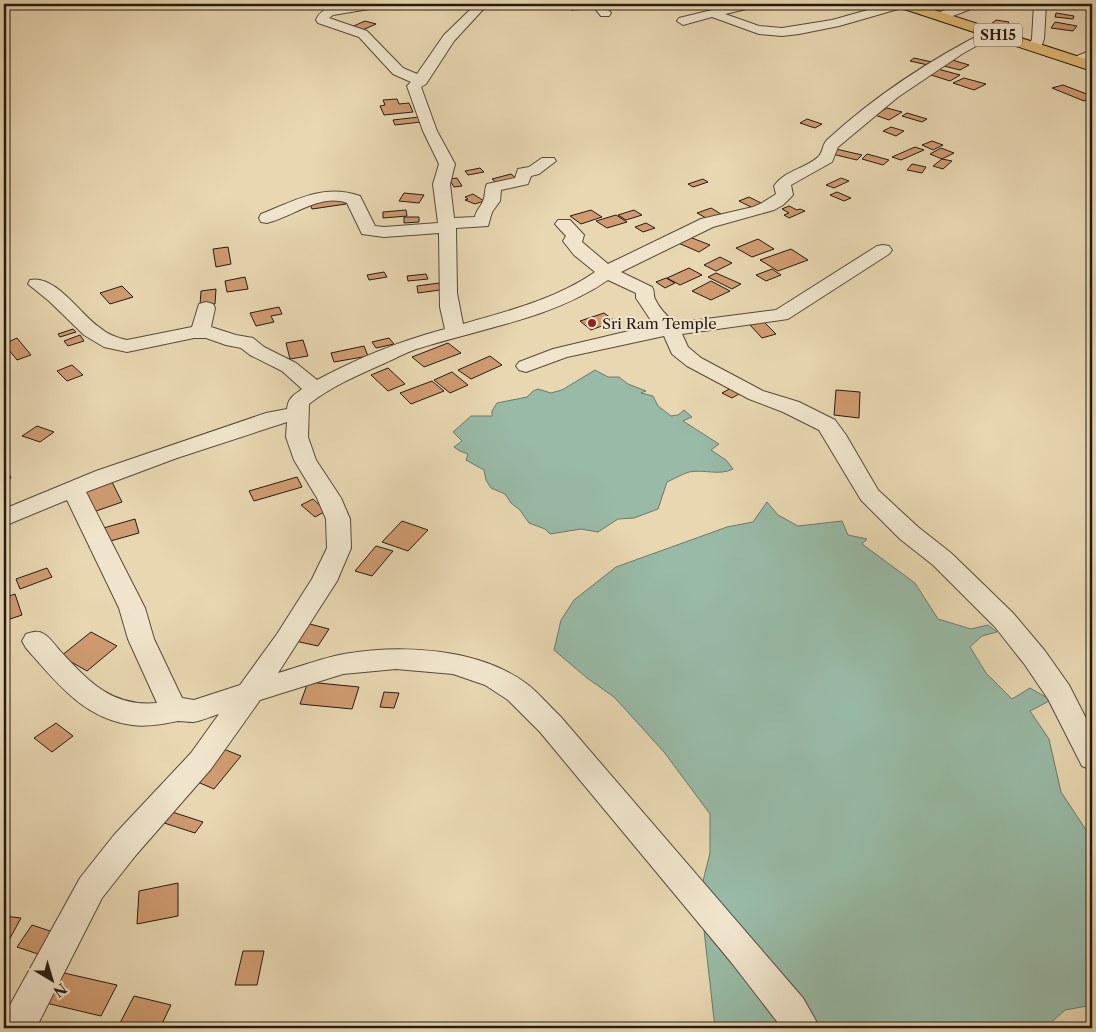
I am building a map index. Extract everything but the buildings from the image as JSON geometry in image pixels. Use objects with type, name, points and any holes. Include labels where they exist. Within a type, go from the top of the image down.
[{"type":"main road","name":"SH15","points":[[902,4],[1092,66]]},
{"type":"street","points":[[375,4],[329,12],[324,15],[322,20],[363,34],[398,71],[421,80]]},
{"type":"street","points":[[456,332],[452,326],[449,296],[447,225],[443,205],[442,177],[447,164],[430,132],[414,86],[421,80],[429,65],[448,39],[470,19],[482,4]]},
{"type":"street","points":[[683,21],[751,4]]},
{"type":"street","points":[[712,13],[756,29],[781,31],[835,22],[902,4]]},
{"type":"street","points":[[941,16],[972,4]]},
{"type":"street","points":[[1035,47],[1038,39],[1040,4]]},
{"type":"street","points":[[17,1028],[92,888],[125,845],[200,761],[286,641],[324,582],[339,548],[338,520],[329,498],[305,460],[297,436],[298,402],[314,390],[345,373],[411,344],[534,309],[593,282],[608,272],[707,223],[722,217],[755,212],[779,201],[785,194],[782,186],[785,182],[826,160],[830,145],[893,94],[957,51],[993,33]]},
{"type":"street","points":[[1076,61],[1092,54]]},
{"type":"street","points":[[267,218],[307,202],[338,195],[354,200],[368,230],[384,232],[447,225],[477,214],[492,201],[493,187],[522,180],[524,172],[533,171],[548,161]]},
{"type":"street","points":[[564,224],[575,235],[572,241],[576,247],[608,272],[645,291],[645,298],[652,310],[671,330],[679,350],[694,362],[756,395],[791,407],[827,425],[835,435],[869,495],[902,527],[942,559],[1004,620],[1035,658],[1059,693],[1092,758]]},
{"type":"street","points":[[526,366],[554,355],[654,331],[708,326],[781,315],[883,250]]},
{"type":"street","points":[[36,284],[56,298],[91,331],[111,343],[127,346],[208,332],[233,341],[246,342],[257,351],[289,367],[314,387],[314,390]]},
{"type":"street","points":[[200,332],[206,308]]},
{"type":"street","points":[[4,518],[73,489],[169,453],[274,418],[298,413]]},
{"type":"street","points":[[73,489],[132,608],[142,639],[161,685],[172,705],[181,710]]},
{"type":"street","points":[[35,641],[84,694],[118,712],[142,716],[161,715],[181,710],[194,711],[344,664],[396,658],[455,664],[495,678],[518,692],[550,724],[743,951],[791,1010],[802,1028]]},
{"type":"shaded area","points":[[595,370],[608,377],[619,377],[628,384],[646,391],[641,393],[653,396],[658,406],[671,416],[678,415],[684,410],[692,417],[683,421],[719,444],[711,450],[726,460],[733,469],[722,472],[689,472],[681,475],[667,482],[658,509],[634,518],[618,519],[598,532],[581,529],[550,534],[545,529],[529,523],[505,494],[491,488],[486,480],[484,470],[466,460],[468,454],[454,447],[462,441],[453,432],[471,416],[492,416],[492,411],[497,403],[527,397],[538,389],[551,393],[562,390]]},
{"type":"shaded area","points":[[767,502],[778,515],[798,526],[842,521],[848,535],[867,539],[862,544],[915,583],[938,619],[971,629],[988,625],[997,632],[982,636],[970,647],[986,673],[1012,699],[1030,688],[1051,700],[1030,711],[1049,739],[1061,792],[1092,839],[1092,1005],[1065,1010],[1045,1028],[715,1028],[703,921],[702,885],[710,853],[710,814],[664,752],[614,697],[587,678],[554,650],[561,620],[574,600],[616,567],[727,527],[753,522]]},
{"type":"place","name":"Sri Ram Temple","points":[[592,323]]}]
